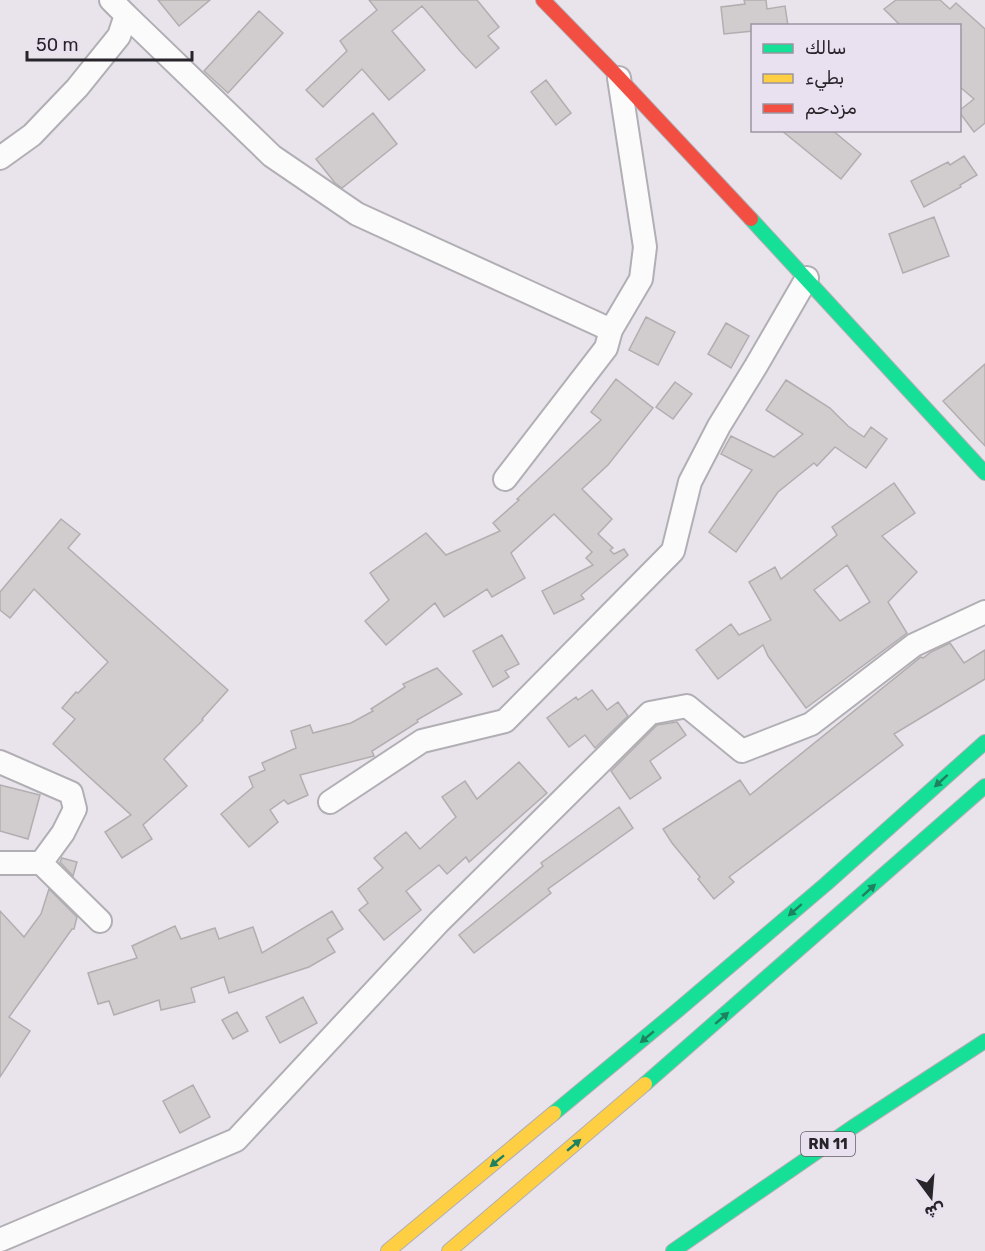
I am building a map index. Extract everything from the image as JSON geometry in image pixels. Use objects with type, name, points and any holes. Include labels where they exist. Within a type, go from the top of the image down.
[{"type":"main road","points":[[543,0],[807,278],[985,473]]},
{"type":"main road","points":[[388,1251],[826,884],[985,742]]},
{"type":"main road","points":[[449,1251],[668,1065],[985,786]]},
{"type":"main road","name":"RN 11","points":[[673,1251],[853,1127],[985,1041]]},
{"type":"street","points":[[118,8],[272,156],[357,214],[611,330]]},
{"type":"street","points":[[0,158],[32,135],[77,88],[119,36],[118,8]]},
{"type":"street","points":[[505,479],[606,348],[611,330],[641,279],[645,247],[619,78]]},
{"type":"street","points":[[330,802],[422,741],[505,721],[673,551],[690,482],[719,426],[807,278]]},
{"type":"street","points":[[0,1240],[236,1140],[439,922],[650,713],[687,706],[742,751],[811,724],[914,645],[985,612]]},
{"type":"street","points":[[0,762],[71,793],[75,810],[63,833],[40,863]]},
{"type":"street","points":[[0,863],[40,863],[100,921]]},
{"type":"building","points":[[158,0],[210,0],[179,26]]},
{"type":"building","points":[[369,0],[477,0],[499,27],[488,36],[499,48],[476,68],[422,6],[392,31],[425,70],[389,100],[362,69],[323,107],[306,90],[347,51],[340,41],[377,10]]},
{"type":"building","points":[[744,0],[766,0],[767,9],[785,6],[788,24],[751,24],[751,31],[724,34],[721,7],[745,4]]},
{"type":"building","points":[[896,0],[940,0],[950,9],[956,3],[985,29],[985,123],[974,132],[961,114],[961,109],[974,99],[961,88],[961,24],[899,24],[884,9]]},
{"type":"building","points":[[259,11],[283,33],[228,93],[204,71]]},
{"type":"building","points":[[546,80],[571,113],[556,125],[531,92]]},
{"type":"building","points":[[373,113],[397,144],[342,188],[335,183],[316,159]]},
{"type":"building","points":[[783,132],[834,132],[861,154],[841,179]]},
{"type":"building","points":[[964,156],[977,175],[960,185],[961,187],[924,207],[911,181],[948,162],[950,165]]},
{"type":"building","points":[[934,217],[949,256],[903,273],[889,234]]},
{"type":"building","points":[[646,317],[675,332],[658,365],[629,350]]},
{"type":"building","points":[[726,323],[749,336],[731,368],[708,354]]},
{"type":"building","points":[[985,364],[985,446],[943,401]]},
{"type":"building","points":[[616,379],[653,408],[608,465],[582,489],[612,519],[598,534],[613,548],[610,550],[614,554],[624,549],[628,555],[581,595],[584,599],[554,614],[542,591],[593,565],[586,558],[592,552],[554,514],[511,553],[525,578],[492,597],[487,589],[444,617],[435,603],[386,645],[365,621],[389,600],[370,573],[426,533],[446,555],[500,531],[493,523],[601,420],[591,412]]},
{"type":"building","points":[[786,380],[830,408],[848,426],[864,437],[871,427],[887,439],[866,468],[835,447],[817,466],[814,463],[778,492],[736,552],[709,532],[752,470],[721,454],[731,436],[774,457],[803,434],[766,410]]},
{"type":"building","points":[[675,382],[692,394],[673,419],[656,407]]},
{"type":"building","points":[[894,483],[915,513],[882,536],[917,572],[888,602],[907,633],[806,708],[768,656],[763,645],[718,679],[696,650],[731,624],[739,635],[771,620],[749,582],[775,567],[781,579],[837,535],[832,527]],"holes":[[[847,565],[870,602],[840,621],[814,590]]]},
{"type":"building","points":[[61,519],[80,534],[68,548],[228,690],[203,720],[164,759],[187,786],[143,825],[152,839],[122,858],[105,832],[131,815],[53,744],[75,719],[62,708],[108,662],[34,589],[10,618],[0,610],[0,592]]},
{"type":"building","points":[[502,635],[519,664],[505,671],[509,677],[493,687],[473,651]]},
{"type":"building","points":[[950,643],[964,663],[985,650],[985,679],[894,734],[903,745],[729,877],[734,882],[714,899],[663,829],[740,780],[750,795],[921,657]]},
{"type":"building","points":[[437,668],[462,694],[417,720],[418,722],[372,751],[374,756],[300,775],[308,795],[288,804],[284,800],[270,810],[278,822],[249,847],[221,814],[253,787],[249,777],[265,770],[262,763],[296,748],[291,731],[310,725],[313,733],[351,723],[373,711],[371,709],[405,687],[403,684]]},
{"type":"building","points":[[592,690],[607,710],[618,702],[628,716],[595,748],[585,735],[569,747],[547,718],[576,697],[578,700]]},
{"type":"building","points":[[677,722],[686,735],[650,761],[661,778],[630,799],[611,771],[657,725]]},
{"type":"building","points":[[519,762],[547,793],[469,862],[466,857],[447,874],[439,865],[406,891],[421,910],[384,940],[359,910],[368,903],[358,889],[383,868],[374,858],[406,832],[420,849],[456,817],[442,797],[465,781],[477,799]]},
{"type":"building","points":[[0,785],[40,795],[28,839],[0,831]]},
{"type":"building","points":[[619,807],[633,828],[548,889],[551,893],[474,953],[459,935],[543,866],[541,863]]},
{"type":"building","points":[[62,858],[77,862],[73,876],[60,862]]},
{"type":"building","points":[[49,889],[77,917],[74,929],[9,1017],[30,1031],[0,1077],[0,911],[24,937],[41,914]]},
{"type":"building","points":[[332,911],[343,929],[327,939],[335,952],[309,967],[229,993],[224,977],[191,988],[195,1002],[161,1010],[159,1000],[114,1015],[109,1001],[98,1004],[88,973],[137,958],[132,946],[175,926],[181,939],[215,928],[219,939],[253,927],[262,953]]},
{"type":"building","points":[[303,997],[317,1023],[280,1043],[266,1017]]},
{"type":"building","points":[[237,1012],[248,1031],[233,1039],[222,1020]]},
{"type":"building","points":[[193,1085],[210,1117],[180,1133],[163,1101]]},
{"type":"traffic: fast","points":[[751,219],[985,473]]},
{"type":"traffic: fast","points":[[554,1113],[826,884],[985,742]]},
{"type":"traffic: fast","points":[[645,1084],[985,786]]},
{"type":"traffic: fast","points":[[673,1251],[853,1127],[985,1041]]},
{"type":"traffic: slow","points":[[449,1251],[645,1084]]},
{"type":"traffic: slow","points":[[388,1251],[554,1113]]},
{"type":"traffic: jam","points":[[543,0],[751,219]]}]
